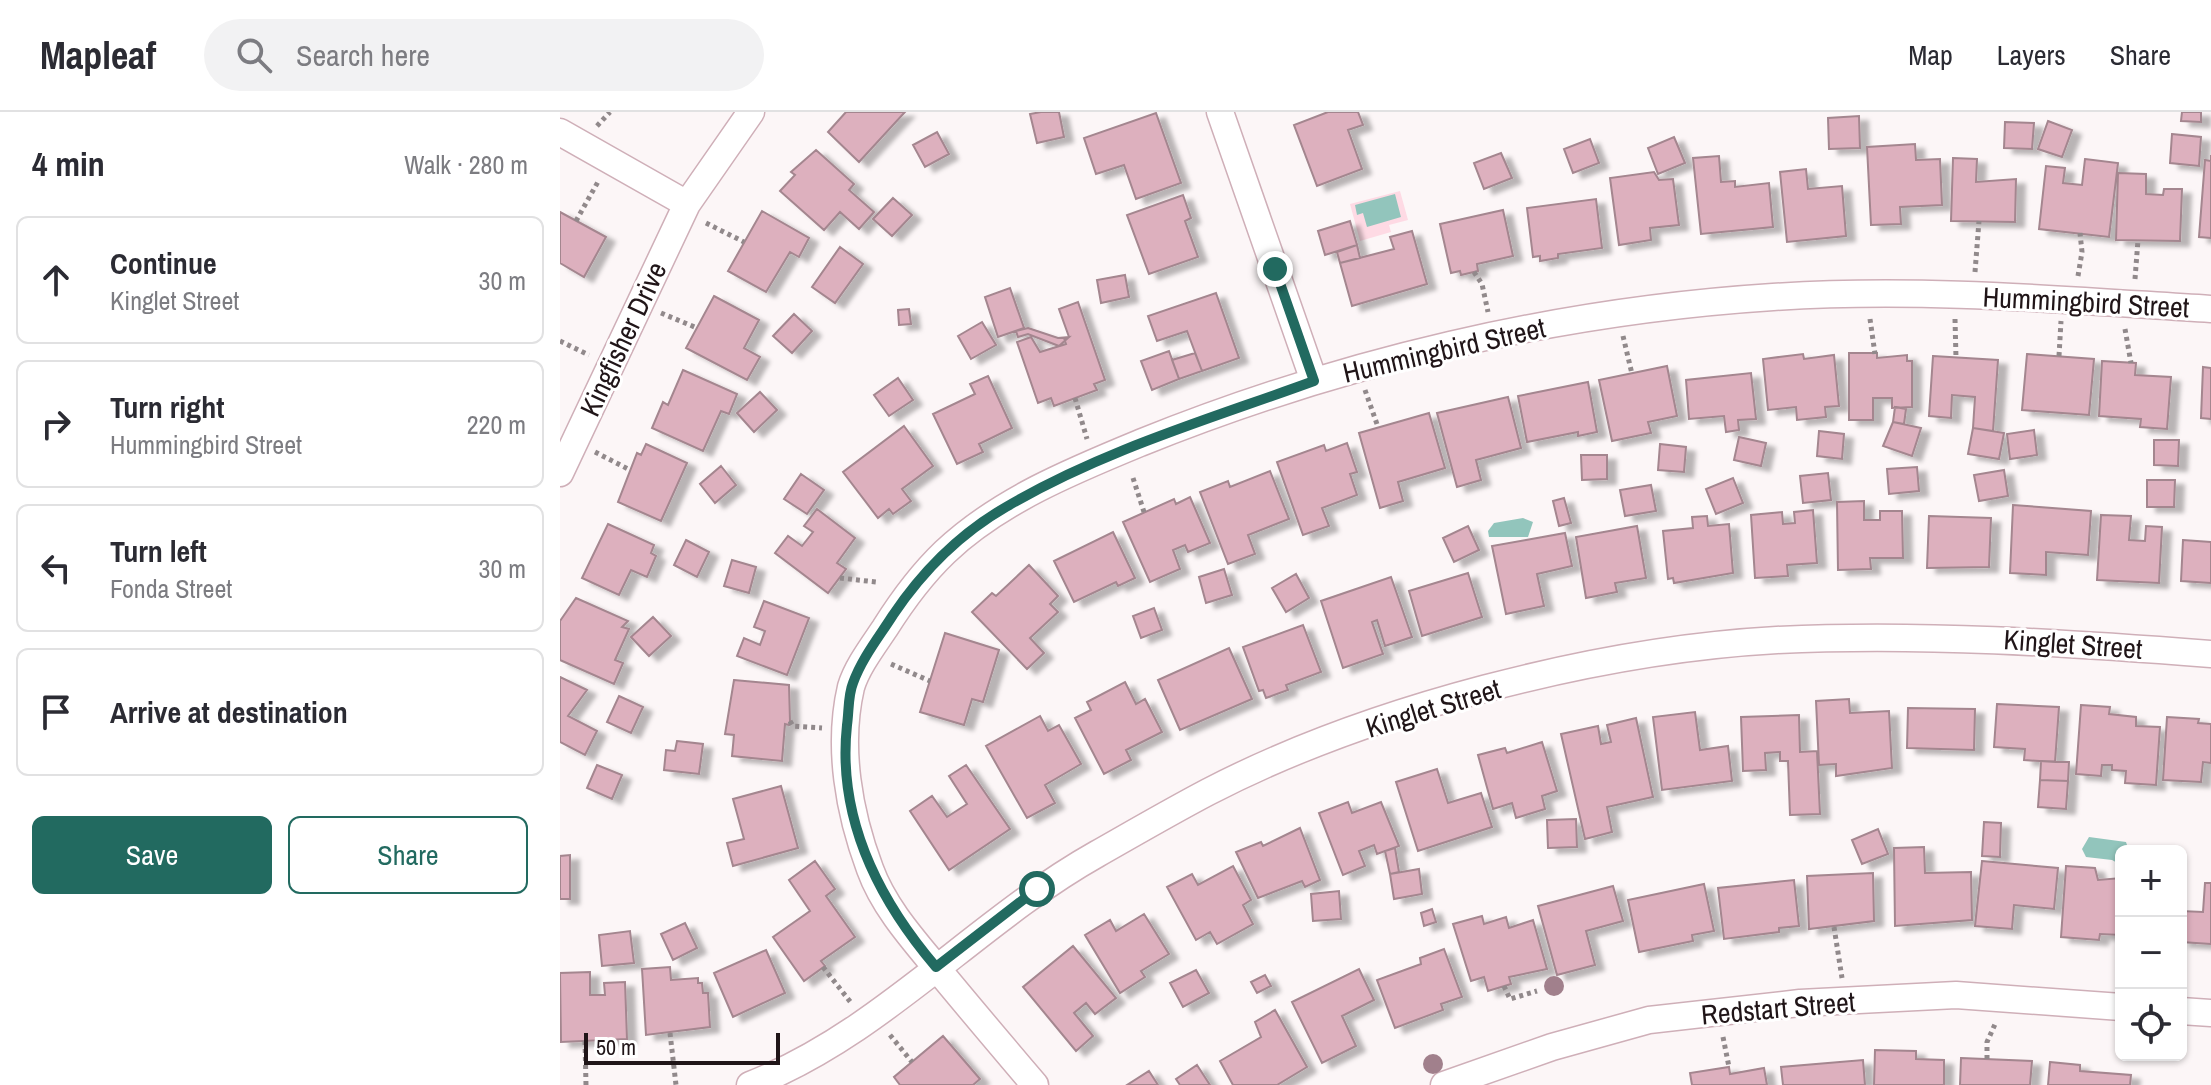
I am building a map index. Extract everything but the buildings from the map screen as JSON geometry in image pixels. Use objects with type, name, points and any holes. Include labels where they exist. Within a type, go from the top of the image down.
[{"type":"street","name":"Kingfisher Drive","points":[[560,473],[685,207],[751,112]]},
{"type":"street","points":[[1220,112],[1314,381]]},
{"type":"street","points":[[560,132],[685,207]]},
{"type":"street","name":"Hummingbird Street","points":[[1035,1085],[890,908],[870,872],[849,800],[845,744],[852,685],[867,654],[907,593],[946,551],[1004,508],[1094,462],[1191,423],[1314,381],[1492,336],[1669,307],[1772,297],[1872,293],[2211,309]]},
{"type":"street","name":"Kinglet Street","points":[[750,1085],[793,1069],[868,1018],[1037,889],[1210,791],[1316,746],[1416,710],[1538,677],[1656,653],[1775,640],[1983,637],[2211,654]]},
{"type":"street","name":"Redstart Street","points":[[1444,1085],[1552,1047],[1649,1020],[1844,1001],[1956,995],[2115,1007]]},
{"type":"street","points":[[2187,1011],[2211,1013]]},
{"type":"path","points":[[576,221],[610,160]]},
{"type":"path","points":[[685,207],[744,242]]},
{"type":"path","points":[[1956,358],[1964,295],[1979,221]]},
{"type":"path","points":[[2059,356],[2068,301],[2082,252],[2080,233]]},
{"type":"path","points":[[2131,363],[2124,336],[2138,240]]},
{"type":"path","points":[[1474,272],[1482,284],[1492,336]]},
{"type":"path","points":[[1872,293],[1869,326],[1875,354]]},
{"type":"path","points":[[640,304],[697,328]]},
{"type":"path","points":[[1622,335],[1632,374]]},
{"type":"path","points":[[1358,370],[1378,427]]},
{"type":"path","points":[[1075,398],[1094,462]]},
{"type":"path","points":[[575,442],[630,470]]},
{"type":"path","points":[[1133,478],[1144,512]]},
{"type":"path","points":[[840,578],[876,582]]},
{"type":"path","points":[[867,654],[930,681]]},
{"type":"path","points":[[1834,927],[1844,1001]]},
{"type":"path","points":[[823,967],[912,1062]]},
{"type":"path","points":[[1504,986],[1510,999],[1537,991]]},
{"type":"path","points":[[1987,1059],[1987,1042],[2008,998]]},
{"type":"path","points":[[670,1033],[676,1085]]},
{"type":"path","points":[[585,1041],[586,1085]]},
{"type":"shaded area","points":[[1400,191],[1408,220],[1389,225],[1391,232],[1360,241],[1350,204]]},
{"type":"shaded area","points":[[1395,194],[1401,217],[1367,227],[1363,213],[1357,215],[1355,205]]},
{"type":"shaded area","points":[[1523,518],[1533,522],[1528,537],[1489,537],[1488,531],[1494,523]]},
{"type":"shaded area","points":[[2089,837],[2126,842],[2127,845],[2115,845],[2115,862],[2086,857],[2082,849]]},
{"type":"route","points":[[1037,889],[936,967],[890,908],[870,872],[849,800],[845,744],[852,685],[867,654],[907,593],[946,551],[1004,508],[1086,465],[1191,423],[1314,381],[1275,269]]}]
